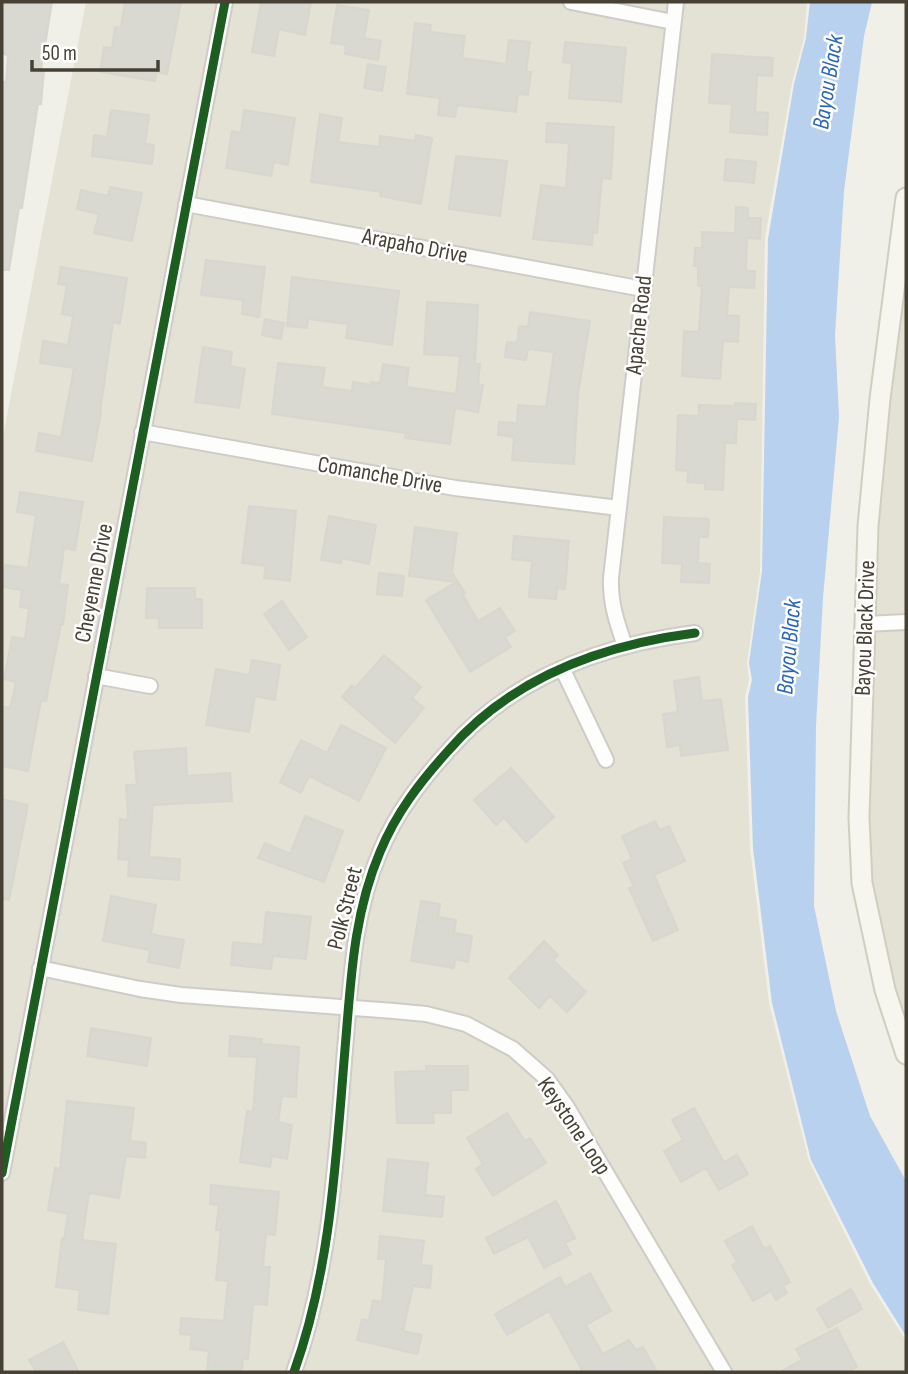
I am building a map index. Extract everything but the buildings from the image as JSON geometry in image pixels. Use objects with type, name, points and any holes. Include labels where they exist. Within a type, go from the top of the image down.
[{"type":"main road","name":"Bayou Black Drive","points":[[906,198],[904,236],[880,399],[869,511],[859,818],[862,883],[885,990],[906,1054]]},
{"type":"street","name":"Cheyenne Drive","points":[[2,1173],[225,2]]},
{"type":"street","points":[[570,2],[673,22]]},
{"type":"street","name":"Apache Road","points":[[625,646],[611,596],[676,2]]},
{"type":"street","name":"Arapaho Drive","points":[[186,204],[643,289]]},
{"type":"street","name":"Comanche Drive","points":[[142,432],[455,488],[619,508]]},
{"type":"street","points":[[865,624],[906,622]]},
{"type":"street","name":"Polk Street","points":[[293,1372],[322,1263],[333,1189],[351,960],[360,913],[380,853],[401,810],[429,772],[479,718],[534,680],[588,656],[650,639],[695,634]]},
{"type":"street","points":[[562,668],[606,760]]},
{"type":"street","points":[[96,676],[150,686]]},
{"type":"street","name":"Keystone Loop","points":[[40,968],[181,995],[426,1014],[466,1024],[513,1049],[547,1079],[567,1107],[724,1372]]},
{"type":"shaded area","points":[[86,2],[807,2],[804,38],[792,83],[765,238],[760,571],[745,697],[750,848],[769,1003],[809,1161],[870,1284],[906,1341],[906,1372],[2,1372],[2,442]]},
{"type":"shaded area","points":[[906,178],[906,1062],[860,883],[877,399]]},
{"type":"water","name":"Bayou Black","points":[[810,2],[872,2],[864,36],[844,191],[835,335],[839,417],[823,598],[816,726],[814,906],[836,1011],[870,1116],[906,1181],[906,1336],[873,1283],[811,1160],[772,1003],[753,848],[748,697],[752,680],[749,663],[762,571],[768,239],[794,84],[806,38]]},
{"type":"cycle path","points":[[2,1173],[225,2]]},
{"type":"cycle path","points":[[294,1372],[316,1293],[330,1212],[359,924],[371,876],[393,824],[428,774],[448,751],[473,725],[500,703],[560,669],[592,656],[626,646],[695,633]]}]
